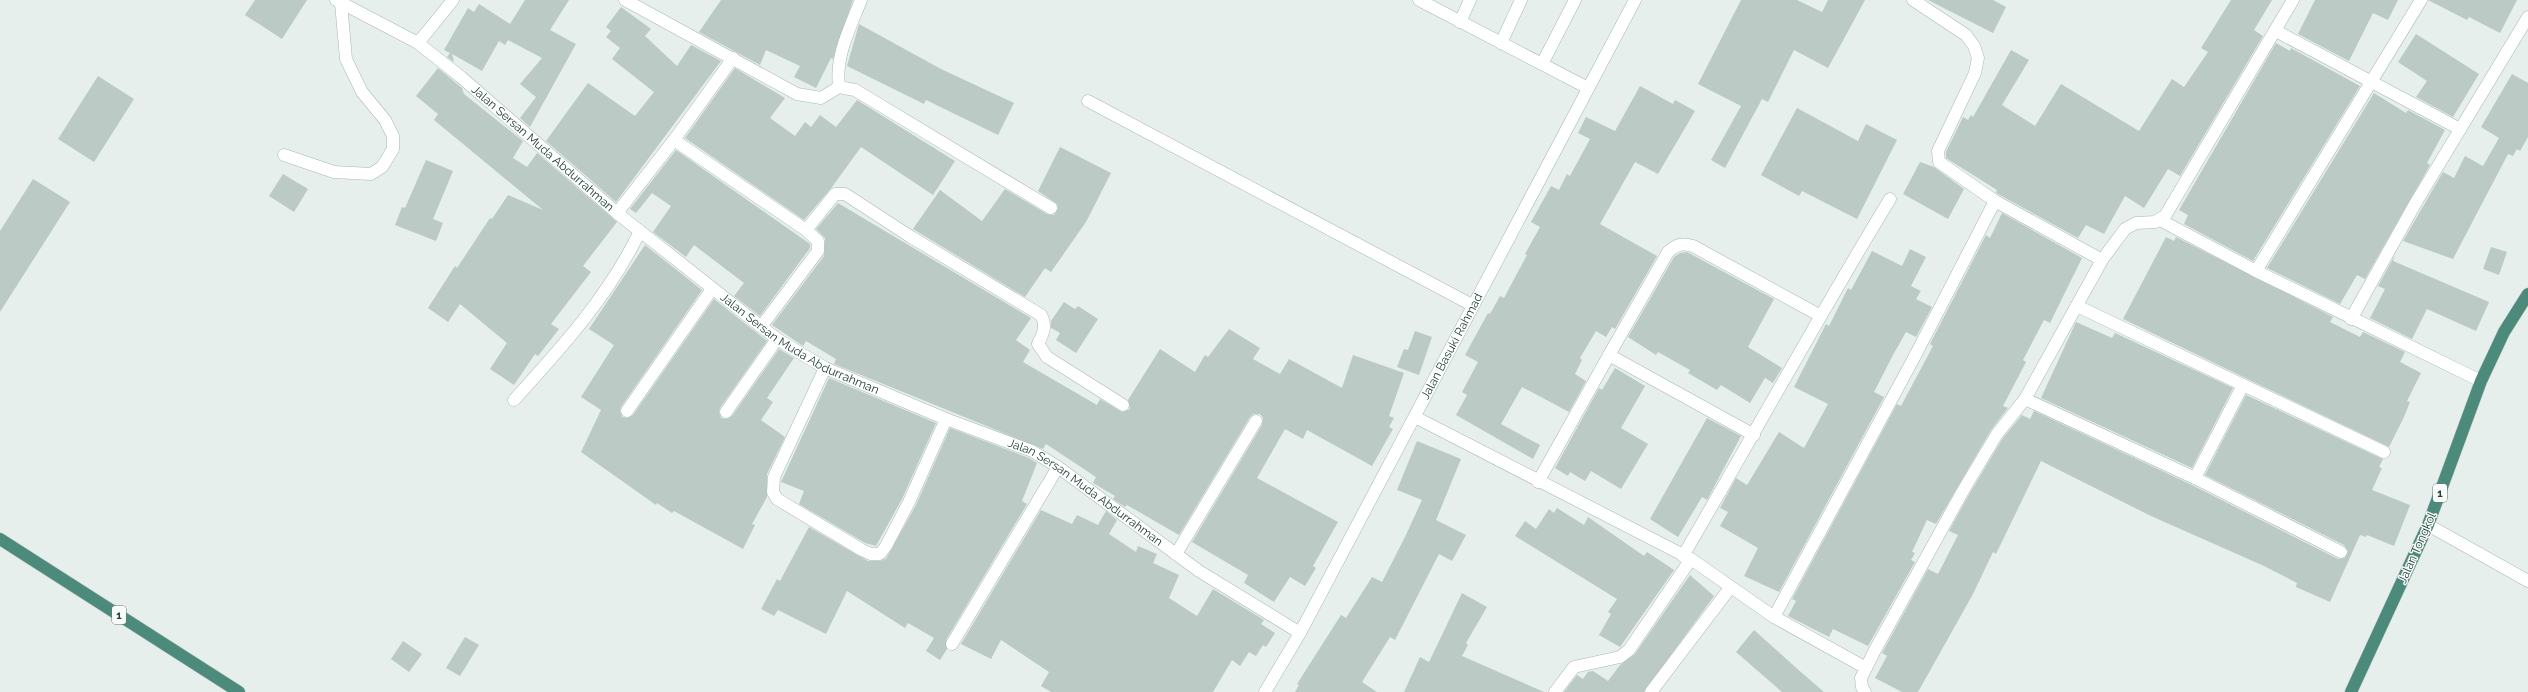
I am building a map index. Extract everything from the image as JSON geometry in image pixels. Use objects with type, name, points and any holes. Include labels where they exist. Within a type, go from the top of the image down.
[{"type":"highway","name":"Jalan Tongkol","points":[[2351,692],[2428,525],[2481,381],[2504,332],[2528,294]]},
{"type":"highway","name":"1","points":[[0,539],[239,692]]},
{"type":"street","points":[[418,43],[453,0]]},
{"type":"street","points":[[625,0],[806,97],[821,98],[838,87],[855,90],[1051,208]]},
{"type":"street","points":[[838,87],[838,62],[861,0]]},
{"type":"street","points":[[1419,0],[1588,88]]},
{"type":"street","points":[[1460,22],[1470,0]]},
{"type":"street","points":[[1501,43],[1521,0]]},
{"type":"street","points":[[1542,64],[1574,0]]},
{"type":"street","name":"Jalan Basuki Rahmad","points":[[1265,692],[1300,633],[1472,305],[1635,0]]},
{"type":"street","points":[[1913,0],[1952,24],[1966,36],[1974,46],[1978,58],[1975,73],[1937,156],[1946,168],[1995,200],[2102,260]]},
{"type":"street","points":[[2160,220],[2172,207],[2293,0]]},
{"type":"street","points":[[2256,271],[2369,82],[2421,0]]},
{"type":"street","points":[[284,155],[334,172],[371,174],[382,167],[393,149],[392,136],[385,120],[362,92],[346,59],[338,1]]},
{"type":"street","name":"Jalan Sersan Muda Abdurrahman","points":[[338,1],[418,43],[461,77],[617,213],[777,339],[825,368],[946,419],[1032,451],[1058,467],[1199,571],[1300,633]]},
{"type":"street","points":[[2351,319],[2415,204],[2528,17]]},
{"type":"street","points":[[2276,31],[2460,130]]},
{"type":"street","points":[[617,213],[674,140],[733,58]]},
{"type":"street","points":[[1088,101],[1472,305]]},
{"type":"street","points":[[674,140],[806,230],[818,241],[818,251],[760,327]]},
{"type":"street","points":[[806,230],[835,194],[844,194],[911,237],[1041,315],[1044,320],[1044,331],[1038,344],[1041,351],[1047,357],[1123,405]]},
{"type":"street","points":[[1556,692],[1574,667],[1620,657],[1629,650],[1687,558],[1820,315],[1890,199]]},
{"type":"street","points":[[1774,617],[1916,354],[1995,200]]},
{"type":"street","points":[[1865,692],[1862,687],[1861,678],[1968,482],[1997,434],[2025,399],[2102,260],[2125,228],[2130,225],[2160,220],[2351,319],[2420,352],[2434,357],[2481,381]]},
{"type":"street","points":[[514,400],[576,332],[615,279],[640,231]]},
{"type":"street","points":[[1538,482],[1668,252],[1675,245],[1683,243],[1693,246],[1820,315]]},
{"type":"street","points":[[627,411],[712,289]]},
{"type":"street","points":[[2077,306],[2384,452]]},
{"type":"street","points":[[726,412],[777,339]]},
{"type":"street","points":[[1609,355],[1754,435]]},
{"type":"street","points":[[825,368],[774,477],[773,492],[777,499],[871,554],[880,554],[886,546],[909,502],[946,419]]},
{"type":"street","points":[[2195,478],[2243,384]]},
{"type":"street","points":[[2025,399],[2195,478],[2341,552]]},
{"type":"street","points":[[1415,416],[1538,482],[1687,558],[1774,617],[1866,668]]},
{"type":"street","points":[[1176,554],[1256,421]]},
{"type":"street","points":[[952,644],[1058,467]]},
{"type":"street","points":[[2428,525],[2528,581]]},
{"type":"street","points":[[1651,692],[1730,588]]},
{"type":"building","points":[[255,0],[307,0],[282,39],[245,15]]},
{"type":"building","points":[[525,0],[569,0],[550,30],[576,44],[530,127],[520,118],[536,97],[520,84],[542,58],[508,40],[505,45],[499,41],[482,71],[452,54],[454,62],[447,57],[450,53],[444,50],[468,8],[474,12],[479,4],[510,24]]},
{"type":"building","points":[[721,0],[853,0],[833,59],[831,58],[816,88],[794,77],[800,66],[766,50],[760,65],[699,32]]},
{"type":"building","points":[[1741,0],[1797,0],[1822,12],[1828,0],[1865,0],[1828,68],[1794,50],[1768,102],[1762,99],[1725,168],[1711,160],[1741,106],[1698,84]]},
{"type":"building","points":[[1928,0],[1993,0],[2006,7],[1993,33]]},
{"type":"building","points":[[2231,0],[2272,0],[2254,30],[2263,36],[2180,176],[2168,169],[2144,208],[2125,196],[2104,234],[2086,225],[2078,238],[1996,193],[1997,190],[1946,158],[1946,152],[1963,117],[1968,120],[1971,115],[1973,117],[2011,50],[2029,60],[2002,105],[2035,126],[2061,84],[2139,131],[2172,79],[2184,87],[2208,52],[2201,48]]},
{"type":"building","points":[[2315,0],[2398,0],[2388,20],[2373,13],[2349,61],[2298,34]]},
{"type":"building","points":[[2428,0],[2517,0],[2500,33],[2469,17],[2467,20]]},
{"type":"building","points":[[621,7],[651,29],[645,36],[677,66],[691,45],[721,61],[616,202],[546,141],[588,83],[635,116],[654,92],[612,59],[620,48],[606,37],[611,31],[606,27]]},
{"type":"building","points":[[859,24],[941,69],[1014,103],[998,135],[926,100],[924,104],[847,66]]},
{"type":"building","points":[[2416,34],[2479,74],[2453,117],[2416,97],[2427,81],[2398,62]]},
{"type":"building","points":[[2276,43],[2290,51],[2291,48],[2360,86],[2253,261],[2184,224],[2188,215],[2179,210]]},
{"type":"building","points":[[438,68],[462,88],[464,94],[523,141],[513,158],[527,167],[537,153],[617,222],[583,266],[591,272],[551,324],[559,329],[538,356],[535,354],[514,385],[490,369],[507,343],[460,304],[448,322],[428,308],[455,266],[457,268],[490,218],[492,219],[508,195],[543,210],[434,120],[438,114],[416,96]]},
{"type":"building","points":[[735,68],[785,98],[770,118],[795,136],[805,122],[811,127],[820,115],[836,127],[857,100],[955,161],[933,195],[861,147],[832,187],[804,220],[685,138]]},
{"type":"building","points":[[2512,74],[2528,83],[2528,137],[2520,151],[2517,149],[2513,156],[2508,154],[2453,259],[2403,241],[2443,172],[2454,178],[2465,156],[2483,166],[2499,138],[2481,127]]},
{"type":"building","points":[[98,76],[134,99],[94,162],[58,139]]},
{"type":"building","points":[[1640,86],[1673,104],[1675,100],[1695,111],[1658,174],[1635,162],[1600,224],[1657,256],[1615,329],[1612,327],[1606,337],[1596,331],[1580,358],[1582,360],[1575,374],[1586,381],[1569,412],[1522,387],[1501,424],[1540,445],[1533,459],[1456,415],[1467,395],[1462,392],[1478,362],[1465,355],[1488,313],[1490,314],[1500,296],[1504,298],[1527,255],[1525,254],[1540,227],[1531,222],[1551,186],[1559,190],[1567,174],[1570,176],[1590,139],[1578,133],[1586,117],[1615,131]]},
{"type":"building","points":[[2374,93],[2406,113],[2408,110],[2445,130],[2427,163],[2430,165],[2365,279],[2357,275],[2340,304],[2267,268]]},
{"type":"building","points":[[1797,108],[1858,141],[1866,124],[1897,140],[1857,219],[1802,191],[1799,196],[1761,175]]},
{"type":"building","points":[[1060,147],[1111,173],[1086,222],[1051,272],[1045,268],[1025,297],[913,229],[940,190],[982,221],[1005,189],[1047,214],[1054,215],[1058,209],[1057,204],[1038,191]]},
{"type":"building","points":[[676,150],[810,244],[810,248],[760,316],[734,296],[744,283],[694,245],[686,257],[653,232],[671,206],[652,193],[636,213],[630,209]]},
{"type":"building","points":[[426,160],[453,171],[433,219],[443,223],[436,241],[395,225],[402,207],[405,208]]},
{"type":"building","points":[[1920,162],[1934,167],[1964,189],[1948,219],[1903,194]]},
{"type":"building","points":[[283,174],[308,189],[294,212],[269,196]]},
{"type":"building","points":[[33,179],[70,202],[0,312],[0,231]]},
{"type":"building","points":[[838,203],[1031,318],[1016,340],[1030,350],[1023,362],[1097,405],[1100,399],[1122,412],[1130,409],[1128,400],[1160,349],[1195,372],[1205,355],[1208,357],[1229,329],[1260,348],[1253,359],[1280,374],[1289,359],[1342,388],[1353,355],[1404,373],[1389,416],[1394,418],[1389,427],[1393,429],[1372,466],[1307,430],[1303,439],[1285,429],[1257,478],[1338,522],[1313,566],[1316,568],[1305,586],[1290,577],[1274,602],[1244,583],[1248,575],[1192,542],[1262,425],[1263,418],[1260,414],[1253,414],[1250,417],[1179,535],[1127,505],[1125,507],[1113,499],[1115,496],[1093,483],[1096,477],[1046,444],[1043,449],[834,364],[836,359],[806,341],[803,346],[772,325],[824,256],[825,238],[816,229]]},
{"type":"building","points":[[2002,213],[2082,258],[2050,323],[2044,320],[2023,360],[2026,362],[2003,406],[2008,408],[1991,430],[1936,524],[1927,520],[1912,552],[1915,553],[1911,560],[1915,562],[1868,646],[1833,629],[1829,637],[1788,616],[1796,601],[1792,599],[1897,404],[1901,406],[1933,346],[1930,344],[1986,235],[1990,238]]},
{"type":"building","points":[[2166,237],[2174,241],[2176,237],[2333,317],[2330,322],[2360,337],[2363,332],[2405,352],[2400,362],[2421,373],[2407,401],[2410,402],[2404,417],[2389,447],[2123,319]]},
{"type":"building","points":[[645,245],[702,290],[621,407],[620,411],[622,417],[627,418],[633,415],[714,299],[767,341],[720,408],[719,412],[721,418],[726,419],[732,416],[779,349],[794,358],[767,398],[773,402],[761,420],[785,437],[767,474],[767,497],[752,524],[755,525],[743,549],[674,511],[672,513],[657,503],[656,505],[581,452],[601,410],[581,397],[614,345],[589,329]]},
{"type":"building","points":[[2491,247],[2507,252],[2499,275],[2483,269]]},
{"type":"building","points":[[1910,249],[1926,257],[1911,286],[1921,291],[1916,299],[1932,307],[1916,337],[1906,332],[1893,355],[1874,392],[1884,397],[1779,592],[1744,576],[1758,548],[1720,526],[1728,512],[1720,508],[1736,478],[1747,485],[1779,432],[1804,448],[1828,404],[1794,387],[1826,324],[1829,326],[1848,288],[1851,290],[1872,251],[1902,266]]},
{"type":"building","points":[[1687,252],[1774,299],[1748,347],[1782,368],[1773,383],[1765,378],[1750,403],[1721,385],[1717,390],[1688,373],[1690,370],[1658,352],[1656,355],[1628,337],[1674,257],[1680,253]]},
{"type":"building","points":[[2395,255],[2393,261],[2489,302],[2476,331],[2427,309],[2412,339],[2370,318],[2385,289],[2378,286]]},
{"type":"building","points":[[1064,302],[1075,309],[1078,306],[1098,319],[1076,353],[1056,340],[1060,333],[1051,328],[1051,321]]},
{"type":"building","points":[[2076,322],[2112,338],[2115,333],[2233,388],[2192,468],[2041,398]]},
{"type":"building","points":[[1415,331],[1432,337],[1419,375],[1397,367],[1404,349],[1408,350]]},
{"type":"building","points":[[1615,368],[1645,386],[1621,428],[1648,444],[1621,489],[1591,471],[1585,481],[1570,472],[1568,476],[1555,468],[1599,388],[1602,390]]},
{"type":"building","points":[[829,378],[936,423],[902,499],[876,546],[865,543],[799,504],[804,491],[781,482]]},
{"type":"building","points":[[2246,395],[2383,459],[2379,467],[2382,468],[2372,490],[2410,505],[2394,546],[2367,535],[2366,537],[2360,535],[2330,602],[2296,587],[2297,583],[2264,566],[2151,516],[2041,461],[1996,554],[1993,552],[1973,594],[1918,692],[1902,692],[1875,678],[1887,656],[1882,653],[1928,569],[1938,574],[1958,535],[1949,531],[1970,493],[2003,438],[2022,415],[2030,419],[2034,411],[2192,485],[2338,559],[2345,558],[2348,551],[2344,545],[2205,475]]},
{"type":"building","points":[[1707,418],[1741,436],[1707,500],[1702,497],[1678,537],[1650,519]]},
{"type":"building","points":[[950,428],[1029,458],[1037,463],[1022,501],[1027,504],[946,640],[947,649],[940,660],[926,651],[934,638],[908,623],[905,628],[847,591],[826,634],[778,610],[774,616],[761,609],[777,579],[780,581],[809,527],[868,561],[880,561],[886,559],[916,505]]},
{"type":"building","points":[[1417,441],[1461,459],[1436,520],[1466,535],[1452,561],[1439,554],[1395,640],[1390,637],[1362,682],[1377,692],[1295,692],[1299,685],[1297,684],[1341,615],[1346,618],[1372,577],[1382,582],[1405,537],[1422,500],[1397,490]]},
{"type":"building","points":[[1557,508],[1584,525],[1588,517],[1644,556],[1647,552],[1674,570],[1620,647],[1599,635],[1611,614],[1608,612],[1617,599],[1515,536],[1525,521],[1536,529],[1549,509],[1554,513]]},
{"type":"building","points":[[1041,510],[1072,524],[1077,515],[1098,525],[1106,511],[1117,520],[1109,534],[1136,552],[1138,546],[1157,554],[1153,563],[1179,575],[1169,598],[1197,616],[1213,589],[1264,620],[1261,624],[1275,633],[1266,647],[1263,645],[1256,656],[1249,652],[1240,666],[1232,660],[1213,692],[1051,692],[1041,686],[1049,672],[1001,640],[991,659],[961,644]]},
{"type":"building","points":[[1690,575],[1714,596],[1644,692],[1564,692],[1577,675],[1583,679],[1588,672],[1593,671],[1608,681],[1620,665],[1635,654]]},
{"type":"building","points":[[1462,593],[1487,607],[1466,643],[1468,645],[1462,656],[1544,692],[1404,692],[1420,657],[1429,662]]},
{"type":"building","points":[[1754,630],[1824,692],[1782,692],[1736,652]]},
{"type":"building","points":[[465,637],[479,645],[460,676],[446,668]]},
{"type":"building","points":[[403,641],[422,654],[409,672],[391,659]]}]
